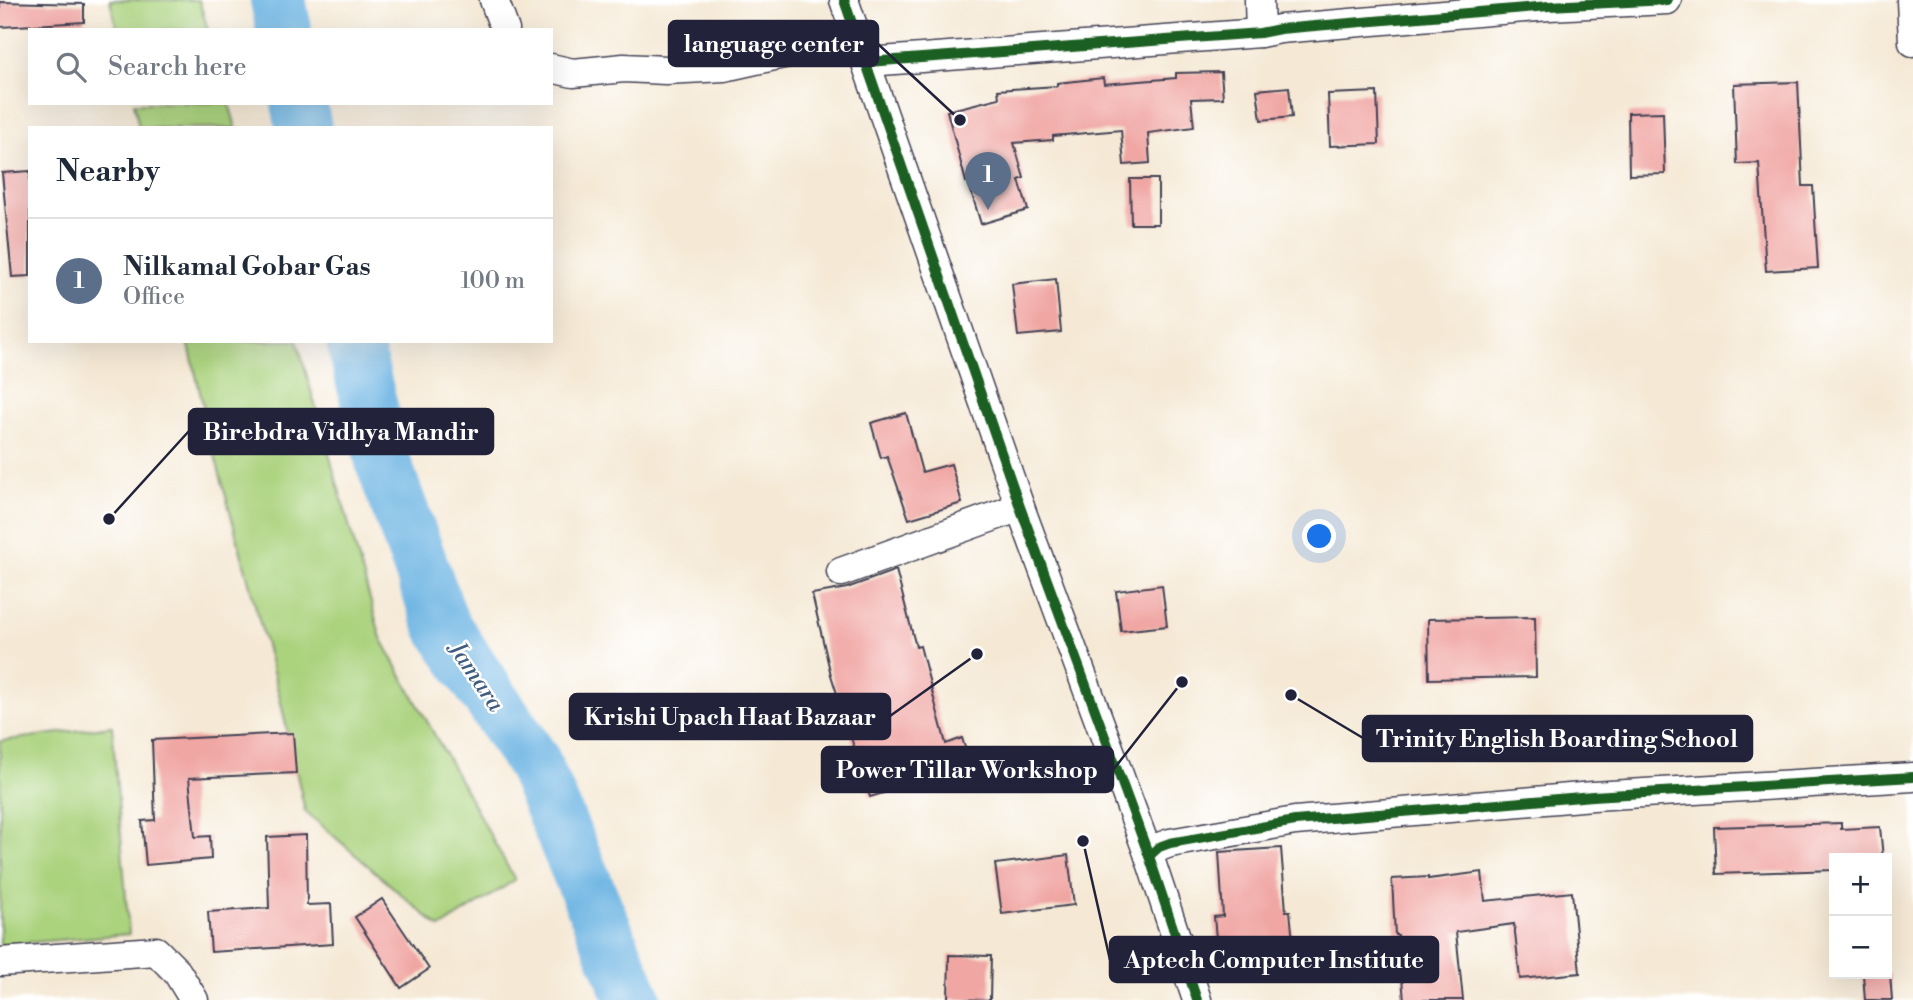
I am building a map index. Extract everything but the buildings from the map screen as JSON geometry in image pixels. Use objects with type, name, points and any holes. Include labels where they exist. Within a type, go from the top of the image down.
[{"type":"street","points":[[494,0],[504,28]]},
{"type":"street","points":[[844,0],[864,51],[1020,508],[1149,856],[1197,1000]]},
{"type":"street","points":[[1259,0],[1260,33]]},
{"type":"street","points":[[553,68],[573,72],[624,68],[724,68],[788,53],[1260,33],[1280,29],[1549,6],[1667,0]]},
{"type":"street","points":[[1911,0],[1913,42]]},
{"type":"street","points":[[841,572],[1020,508]]},
{"type":"street","points":[[1149,856],[1159,847],[1170,843],[1295,821],[1593,796],[1913,777]]},
{"type":"street","points":[[0,962],[156,951],[177,972],[192,999]]},
{"type":"green space","points":[[110,0],[199,0],[207,28],[117,28]]},
{"type":"green space","points":[[134,105],[230,105],[235,126],[139,126]]},
{"type":"green space","points":[[188,343],[298,343],[381,638],[515,880],[440,928],[305,811],[279,694],[213,448]]},
{"type":"green space","points":[[112,726],[129,934],[0,945],[0,741]]},
{"type":"waterway","name":"Jamara","points":[[278,0],[284,28]]},
{"type":"waterway","name":"Jamara","points":[[299,105],[304,126]]},
{"type":"waterway","name":"Jamara","points":[[354,343],[384,465],[442,625],[533,762],[634,1000]]},
{"type":"cycle path","points":[[844,0],[1020,507],[1149,856],[1197,1000]]},
{"type":"cycle path","points":[[868,62],[1260,33],[1280,29],[1549,6],[1667,0]]},
{"type":"cycle path","points":[[1149,856],[1159,847],[1170,843],[1295,821],[1593,796],[1913,777]]},
{"type":"place","name":"language center","points":[[960,120]]},
{"type":"place","name":"Nilkamal Gobar Gas","points":[[988,210]]},
{"type":"place","name":"Birebdra Vidhya Mandir","points":[[109,519]]},
{"type":"place","name":"Krishi Upach Haat Bazaar","points":[[977,654]]},
{"type":"place","name":"Power Tillar Workshop","points":[[1182,682]]},
{"type":"place","name":"Trinity English Boarding School","points":[[1291,695]]},
{"type":"place","name":"Aptech Computer Institute","points":[[1083,841]]}]
